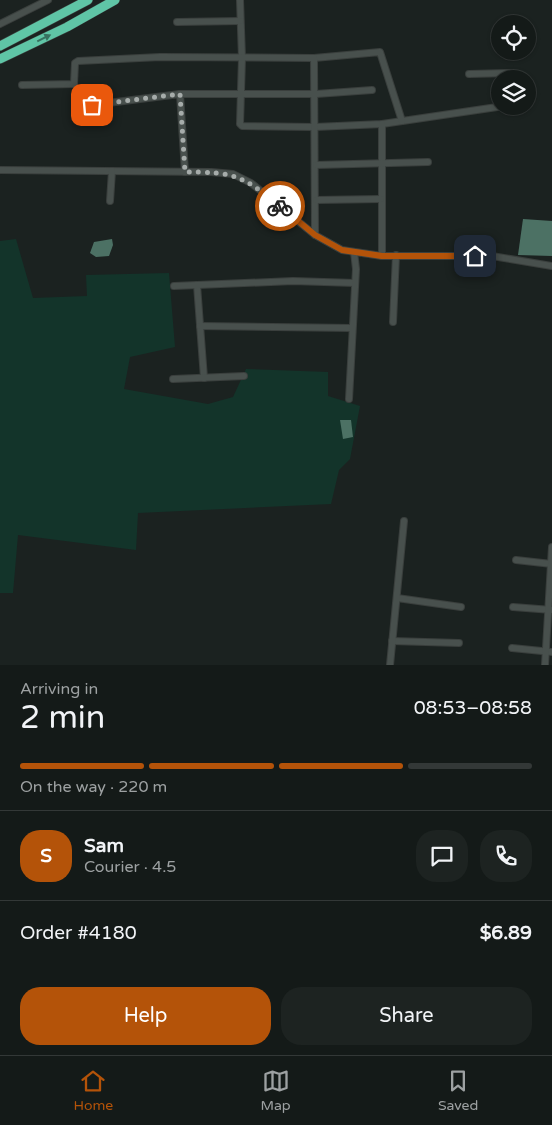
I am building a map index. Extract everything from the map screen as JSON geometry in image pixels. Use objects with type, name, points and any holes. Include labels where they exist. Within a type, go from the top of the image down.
[{"type":"highway","points":[[0,46],[88,0]]},
{"type":"highway","points":[[0,59],[67,27],[115,0]]},
{"type":"street","points":[[0,24],[48,0]]},
{"type":"street","points":[[240,0],[242,58],[240,124],[242,126],[315,127],[382,124],[491,108]]},
{"type":"street","points":[[178,22],[240,21]]},
{"type":"street","points":[[22,85],[74,84],[75,63],[78,61],[160,57],[314,58],[380,52],[402,121]]},
{"type":"street","points":[[314,58],[316,94],[315,235]]},
{"type":"street","points":[[469,74],[491,73]]},
{"type":"street","points":[[92,105],[180,94],[316,94],[372,90]]},
{"type":"street","points":[[180,94],[185,172]]},
{"type":"street","points":[[382,124],[382,256]]},
{"type":"street","points":[[316,165],[428,162]]},
{"type":"street","points":[[0,170],[233,174],[251,183],[315,235],[342,250],[382,256],[492,256],[552,266]]},
{"type":"street","points":[[110,201],[112,171]]},
{"type":"street","points":[[316,200],[381,199]]},
{"type":"street","points":[[349,400],[355,283],[354,252]]},
{"type":"street","points":[[392,322],[396,255]]},
{"type":"street","points":[[174,286],[293,281],[355,283]]},
{"type":"street","points":[[197,285],[204,378]]},
{"type":"street","points":[[200,326],[352,328]]},
{"type":"street","points":[[172,379],[244,376]]},
{"type":"street","points":[[390,665],[404,520]]},
{"type":"street","points":[[546,665],[549,652],[552,547]]},
{"type":"street","points":[[516,560],[552,564]]},
{"type":"street","points":[[397,598],[461,607]]},
{"type":"street","points":[[513,607],[550,610]]},
{"type":"street","points":[[392,641],[459,643]]},
{"type":"street","points":[[512,648],[549,652]]},
{"type":"shaded area","points":[[523,219],[552,221],[552,256],[518,255]]},
{"type":"shaded area","points":[[16,239],[33,298],[87,296],[86,275],[169,273],[175,347],[130,357],[124,389],[208,404],[233,397],[246,369],[328,372],[328,396],[360,406],[350,459],[339,470],[331,504],[138,513],[136,550],[18,535],[13,593],[0,593],[0,241]]},
{"type":"shaded area","points":[[112,239],[113,245],[109,256],[96,257],[90,253],[94,242]]},
{"type":"shaded area","points":[[340,420],[351,420],[353,437],[343,439]]},
{"type":"way so far","points":[[92,105],[180,94],[185,172],[233,174],[251,183],[280,206]]},
{"type":"route","points":[[280,206],[315,235],[342,250],[382,256],[475,256]]}]
